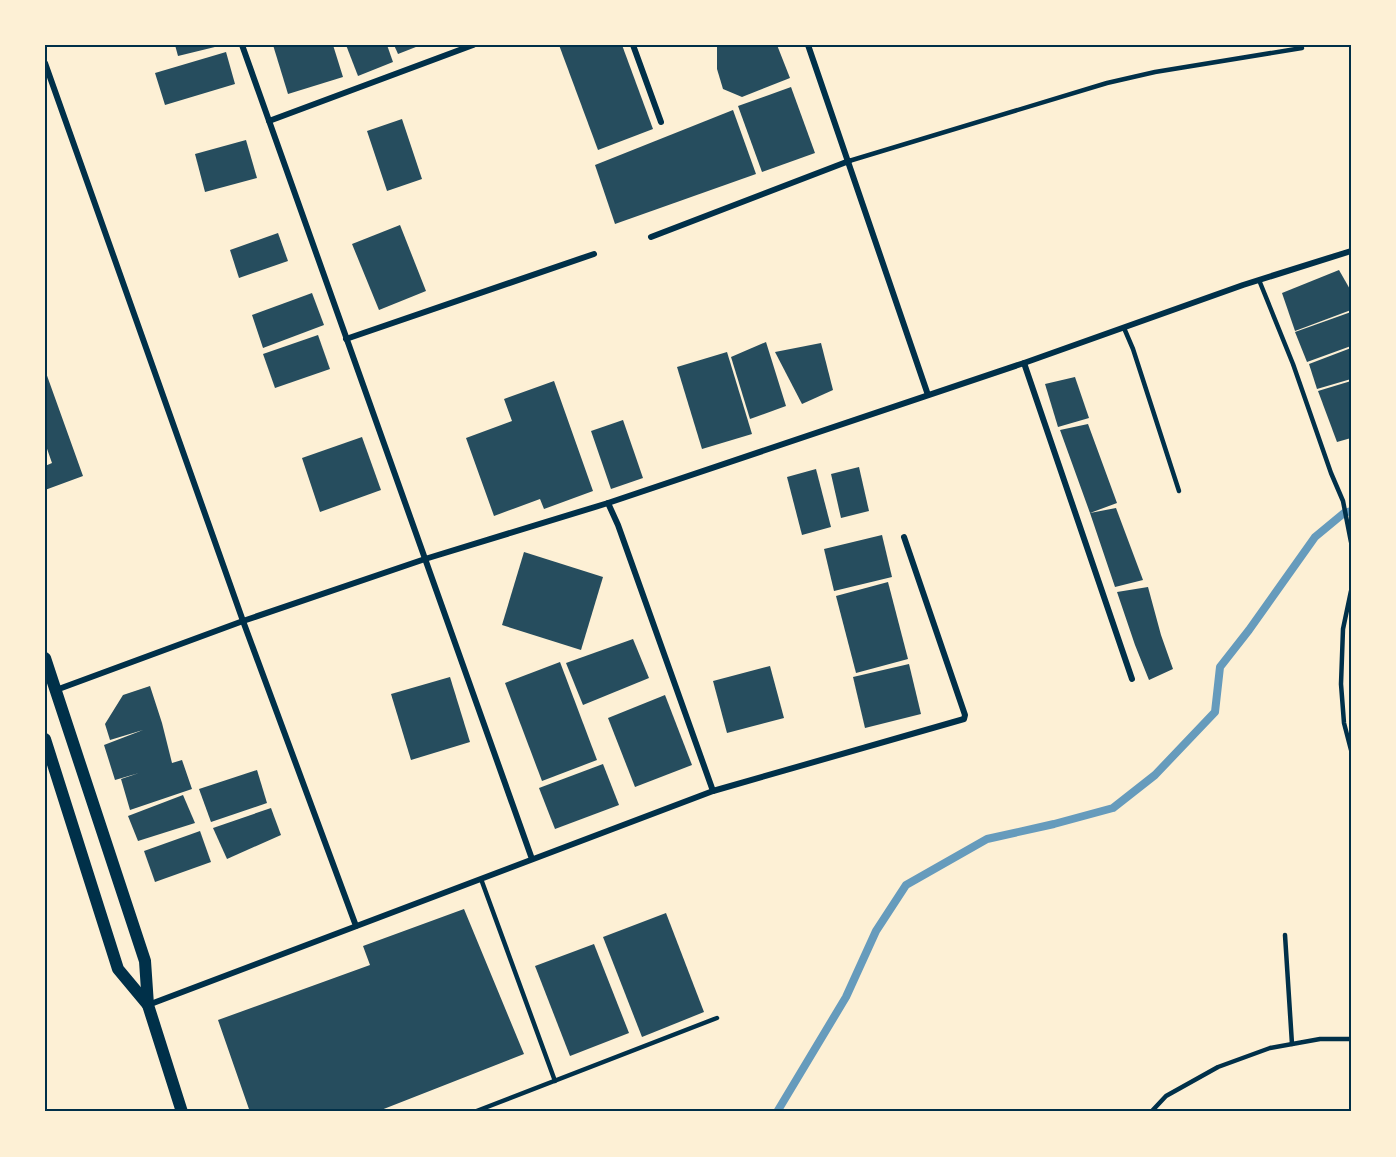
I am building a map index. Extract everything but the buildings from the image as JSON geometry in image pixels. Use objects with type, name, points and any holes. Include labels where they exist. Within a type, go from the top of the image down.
[{"type":"main road","points":[[45,658],[145,961],[148,1005],[182,1112]]},
{"type":"main road","points":[[45,739],[118,969],[148,1005]]},
{"type":"street","points":[[242,45],[532,859]]},
{"type":"street","points":[[269,122],[473,45]]},
{"type":"street","points":[[633,45],[661,122]]},
{"type":"street","points":[[808,45],[928,395]]},
{"type":"street","points":[[45,63],[243,621],[356,926]]},
{"type":"street","points":[[651,237],[849,161]]},
{"type":"street","points":[[56,690],[243,621],[425,559],[608,502],[1024,363],[1259,280],[1351,252]]},
{"type":"street","points":[[346,339],[594,254]]},
{"type":"street","points":[[1024,363],[1132,679]]},
{"type":"street","points":[[608,502],[713,791]]},
{"type":"street","points":[[148,1005],[713,791],[964,719],[965,715],[904,537]]},
{"type":"lane","points":[[849,161],[1107,83],[1155,72],[1302,48]]},
{"type":"lane","points":[[1259,280],[1293,364],[1343,501],[1351,542]]},
{"type":"lane","points":[[1124,328],[1133,349],[1179,491]]},
{"type":"lane","points":[[1351,591],[1343,630],[1341,684],[1344,723],[1351,750]]},
{"type":"lane","points":[[481,879],[555,1081]]},
{"type":"lane","points":[[1285,935],[1292,1044]]},
{"type":"lane","points":[[474,1112],[717,1018]]},
{"type":"lane","points":[[1151,1112],[1166,1096],[1218,1067],[1270,1048],[1320,1039],[1351,1039]]},
{"type":"waterway","points":[[777,1112],[846,997],[876,931],[906,885],[987,839],[1113,808],[1155,775],[1215,712],[1220,667],[1315,537],[1344,513],[1351,511]]}]
